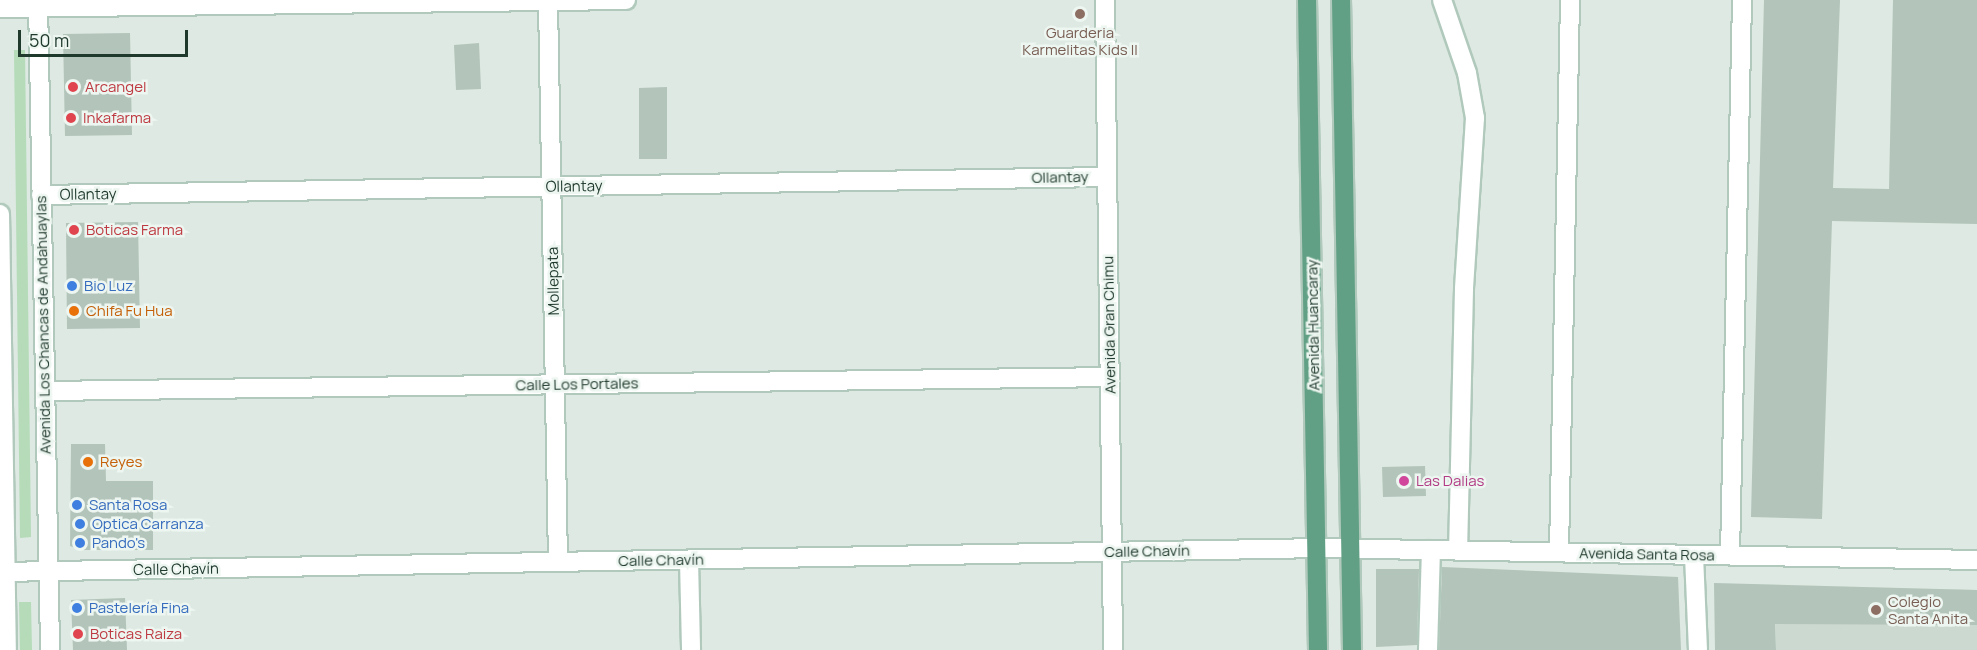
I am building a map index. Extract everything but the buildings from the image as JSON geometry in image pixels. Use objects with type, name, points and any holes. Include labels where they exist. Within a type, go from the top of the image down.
[{"type":"main road","name":"Avenida Huancaray","points":[[1307,0],[1318,650]]},
{"type":"main road","points":[[1341,0],[1352,650]]},
{"type":"street","points":[[0,8],[38,4],[626,0]]},
{"type":"street","name":"Avenida Gran Chimu","points":[[1105,0],[1113,650]]},
{"type":"street","points":[[1442,0],[1467,73],[1474,118],[1464,289],[1458,550]]},
{"type":"street","points":[[1559,552],[1570,0]]},
{"type":"street","points":[[1730,555],[1742,0]]},
{"type":"street","name":"Mollepata","points":[[548,1],[558,562]]},
{"type":"street","name":"Avenida Los Chancas de Andahuaylas","points":[[38,4],[50,650]]},
{"type":"street","name":"Ollantay","points":[[41,195],[1107,177]]},
{"type":"street","points":[[0,214],[3,572],[7,650]]},
{"type":"street","name":"Calle Los Portales","points":[[45,391],[1109,377]]},
{"type":"street","name":"Avenida Santa Rosa","points":[[1317,548],[1977,560]]},
{"type":"street","name":"Calle Chavín","points":[[3,572],[1317,548]]},
{"type":"street","points":[[1428,650],[1431,550]]},
{"type":"street","points":[[1694,555],[1698,650]]},
{"type":"street","points":[[689,560],[691,650]]},
{"type":"shaded area","name":"Colegio Santa Anita","points":[[1774,587],[1977,590],[1977,650],[1776,650]]},
{"type":"green space","points":[[14,50],[25,50],[31,537],[20,538]]},
{"type":"green space","points":[[19,602],[31,602],[32,650],[20,650]]},
{"type":"place","name":"Guarderia Karmelitas Kids II","points":[[1080,14]]},
{"type":"place","name":"Arcangel","points":[[73,87]]},
{"type":"place","name":"Inkafarma","points":[[71,118]]},
{"type":"place","name":"Boticas Farma","points":[[74,230]]},
{"type":"place","name":"Bio Luz","points":[[72,286]]},
{"type":"place","name":"Chifa Fu Hua","points":[[74,311]]},
{"type":"place","name":"Reyes","points":[[88,462]]},
{"type":"place","name":"Las Dalias","points":[[1404,481]]},
{"type":"place","name":"Santa Rosa","points":[[77,505]]},
{"type":"place","name":"Optica Carranza","points":[[80,524]]},
{"type":"place","name":"Pando's","points":[[80,543]]},
{"type":"place","name":"Pastelería Fina","points":[[77,608]]},
{"type":"place","name":"Colegio Santa Anita","points":[[1876,610]]},
{"type":"place","name":"Boticas Raiza","points":[[78,634]]}]
